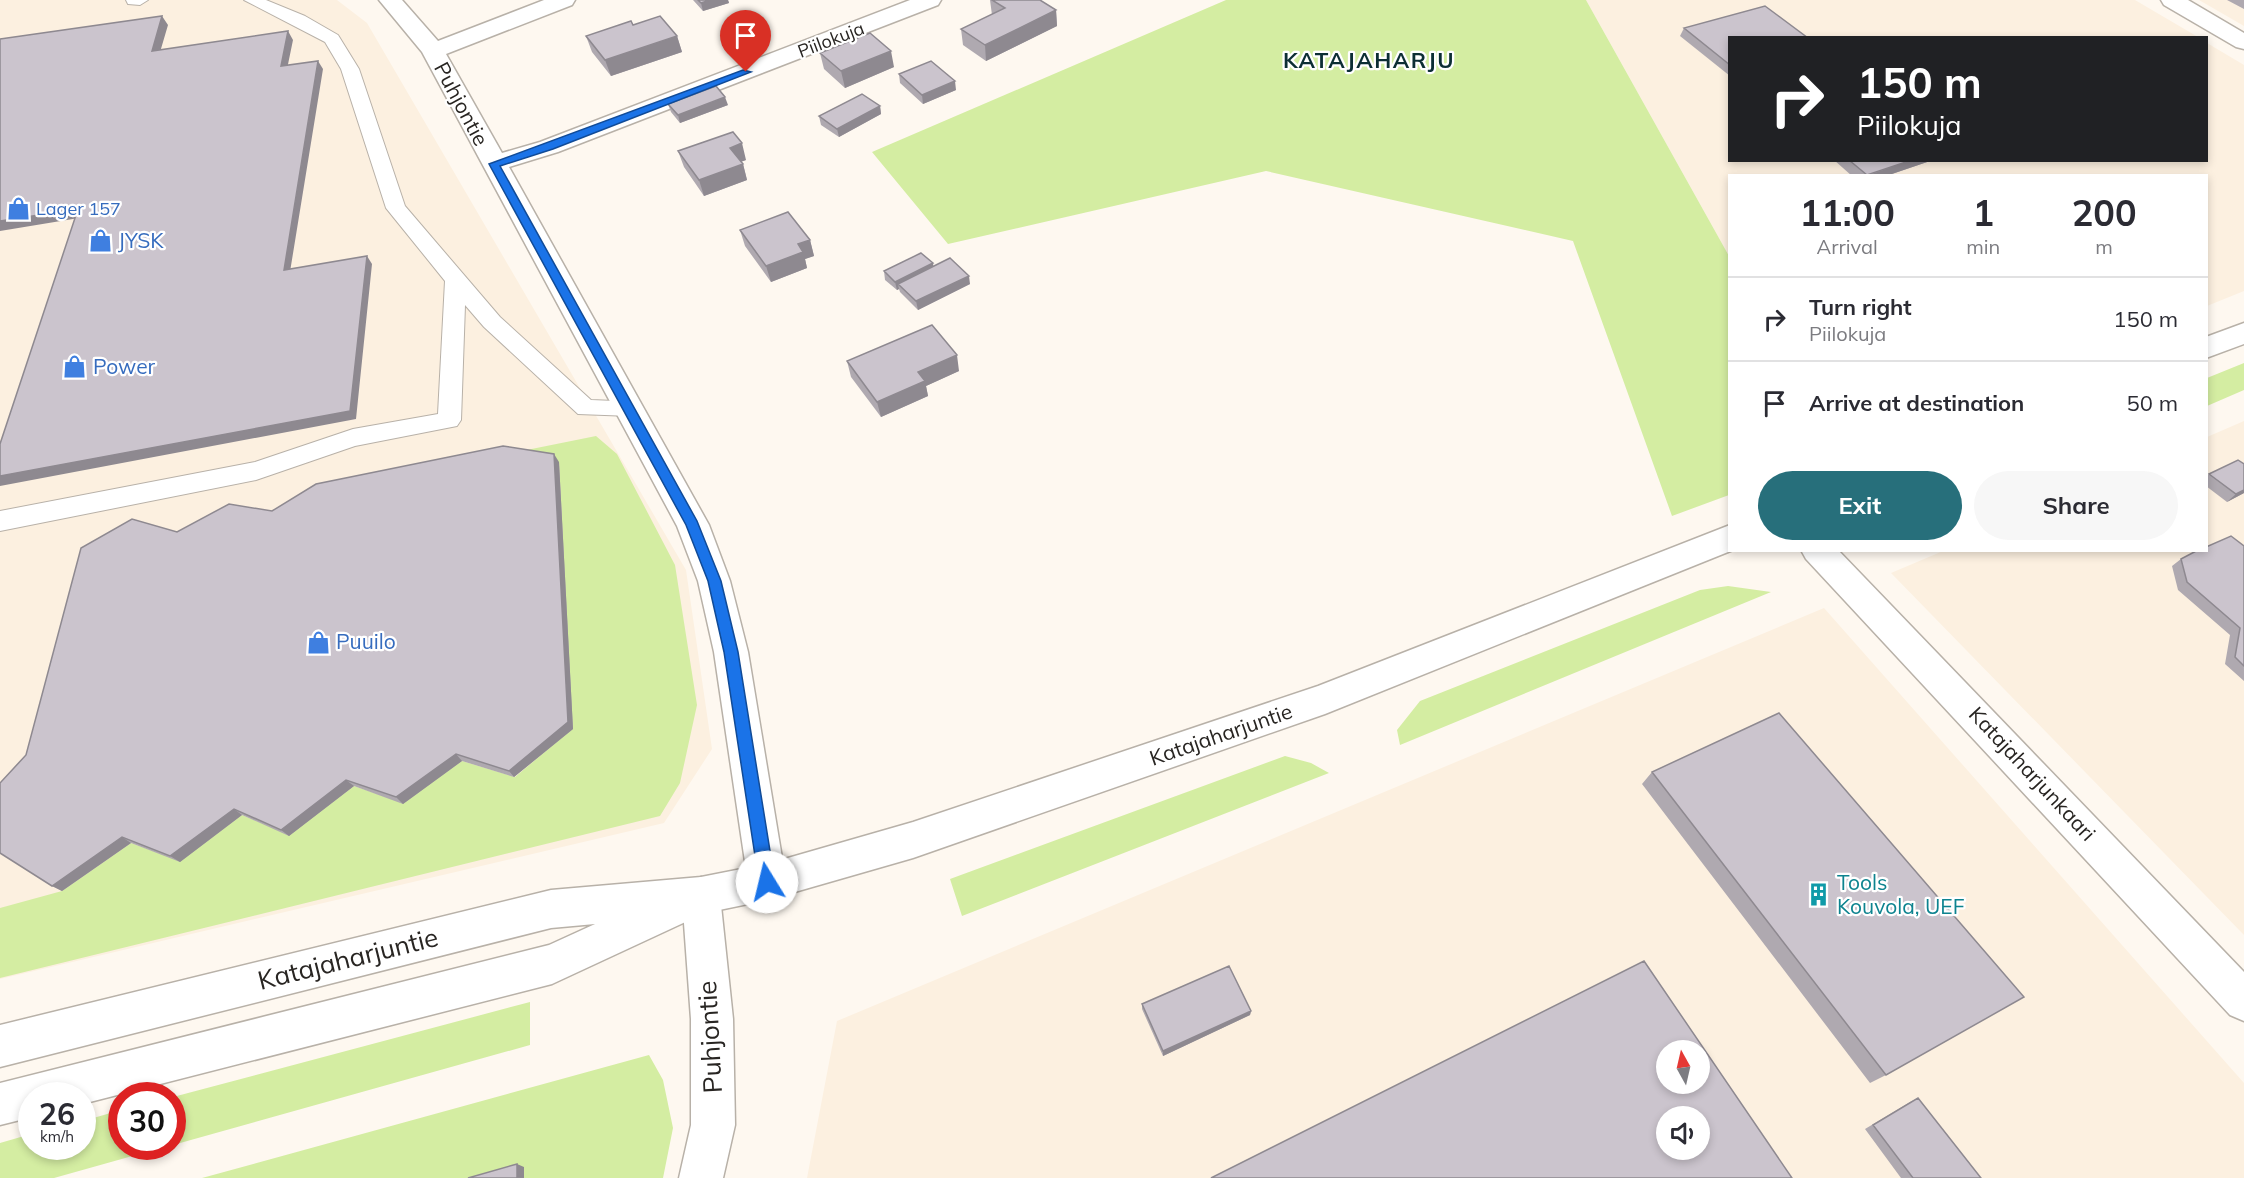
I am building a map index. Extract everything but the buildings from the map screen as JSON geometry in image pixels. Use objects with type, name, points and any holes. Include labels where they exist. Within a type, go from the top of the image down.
[{"type":"street","name":"Puhjontie","points":[[390,0],[433,51],[631,408],[693,525],[714,581],[731,652],[767,882]]},
{"type":"street","points":[[433,51],[564,0]]},
{"type":"street","name":"Piilokuja","points":[[494,164],[571,139],[930,0]]},
{"type":"street","points":[[2172,0],[2244,42]]},
{"type":"street","points":[[2208,347],[2244,333]]},
{"type":"street","name":"Katajaharjuntie","points":[[0,1046],[550,909],[700,896],[767,882],[914,840],[1324,699],[1728,539]]},
{"type":"street","name":"Katajaharjunkaari","points":[[1819,552],[1939,676],[2244,1001]]},
{"type":"street","name":"Puhjontie","points":[[700,896],[711,1019],[713,1125],[701,1178]]},
{"type":"street","name":"Katajaharjuntie","points":[[85,1082],[552,964],[700,896]]},
{"type":"street","name":"Katajaharjuntie","points":[[0,1104],[18,1099]]},
{"type":"lane","points":[[134,0],[140,0]]},
{"type":"lane","points":[[252,0],[299,20],[332,39],[350,69],[396,208],[492,322],[586,408],[631,408]]},
{"type":"lane","points":[[0,521],[256,471],[353,438],[449,420],[456,280]]},
{"type":"shaded area","points":[[0,0],[337,0],[367,23],[686,570],[712,749],[664,823],[0,979]]},
{"type":"shaded area","points":[[1586,0],[2135,0],[2196,36],[1728,36],[1728,162],[2208,162],[2208,44],[2244,65],[2244,291],[2208,306],[2208,174],[1728,174],[1728,254]]},
{"type":"shaded area","points":[[2199,0],[2244,0],[2244,26]]},
{"type":"shaded area","points":[[2244,421],[2244,935],[1891,573],[1941,552],[2208,552],[2208,437]]},
{"type":"shaded area","points":[[1824,608],[2244,1083],[2244,1178],[807,1178],[837,1021]]},
{"type":"green space","points":[[1226,0],[1586,0],[1728,254],[1728,495],[1672,516],[1573,241],[1266,171],[948,244],[872,152]]},
{"type":"green space","points":[[2244,363],[2244,390],[2208,406],[2208,378]]},
{"type":"green space","points":[[596,436],[617,454],[675,565],[697,705],[680,783],[660,816],[0,978],[0,908],[62,891],[131,843],[180,861],[242,815],[289,835],[354,786],[403,803],[462,761],[515,777],[572,729],[559,462],[507,454]]},
{"type":"green space","points":[[1728,586],[1771,592],[1400,745],[1397,730],[1420,701],[1700,590]]},
{"type":"green space","points":[[1285,756],[1311,763],[1329,773],[962,916],[950,879]]},
{"type":"green space","points":[[530,1002],[530,1045],[186,1141],[186,1094]]},
{"type":"green space","points":[[649,1055],[663,1080],[673,1128],[663,1178],[524,1178],[523,1167],[486,1178],[202,1178]]},
{"type":"green space","points":[[108,1114],[108,1160],[118,1160],[54,1178],[0,1178],[0,1143],[18,1138],[18,1160],[96,1160],[96,1117]]},
{"type":"place","name":"Lager 157","points":[[18,209]]},
{"type":"place","name":"JYSK","points":[[100,241]]},
{"type":"place","name":"Power","points":[[75,367]]},
{"type":"place","name":"Puuilo","points":[[318,642]]},
{"type":"place","name":"Tools Kouvola, UEF","points":[[1819,895]]},
{"type":"district","name":"KATAJAHARJU","points":[[1369,60]]},
{"type":"route","points":[[746,72],[549,147],[494,164],[631,408],[693,525],[714,581],[731,652],[767,882]]}]
